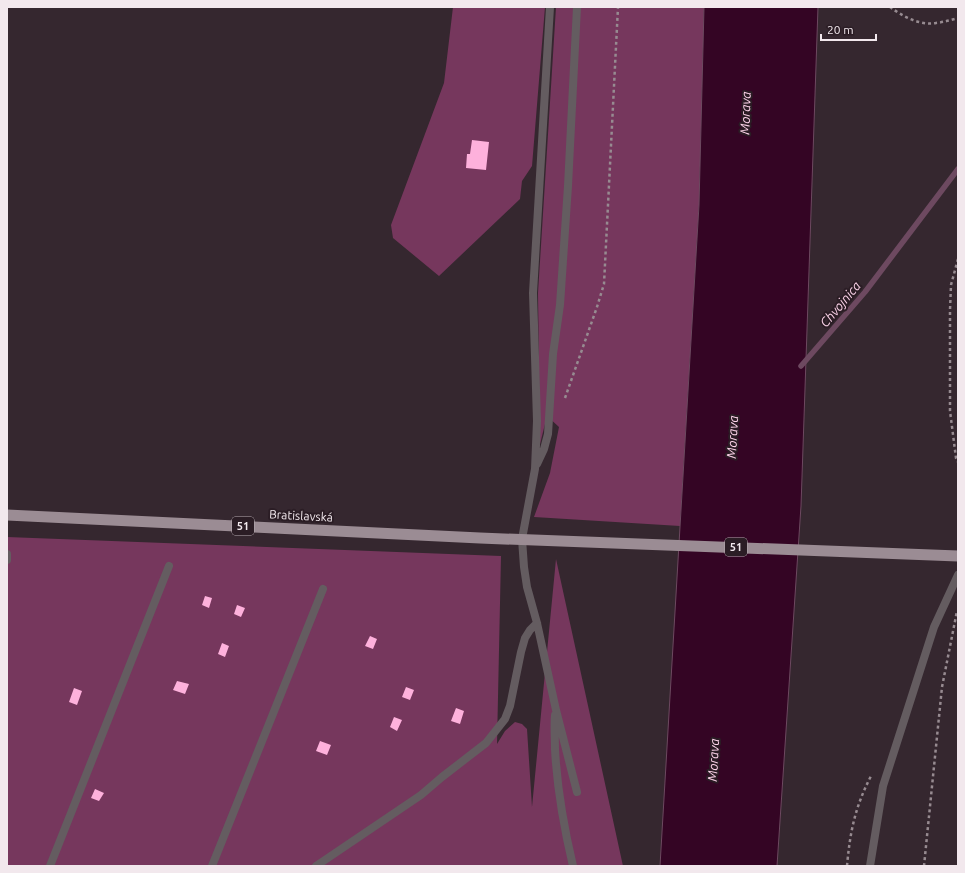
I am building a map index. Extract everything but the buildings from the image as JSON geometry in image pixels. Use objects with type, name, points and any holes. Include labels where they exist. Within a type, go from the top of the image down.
[{"type":"main road","name":"Bratislavská","points":[[7,515],[522,539]]},
{"type":"main road","name":"51","points":[[522,539],[954,555]]},
{"type":"lane","points":[[550,7],[533,293],[537,421],[535,469],[522,539],[527,587],[577,792]]},
{"type":"lane","points":[[535,469],[544,449],[548,434],[553,354],[560,305],[568,186],[577,7]]},
{"type":"lane","points":[[7,554],[7,560]]},
{"type":"lane","points":[[50,866],[169,566]]},
{"type":"lane","points":[[870,866],[883,786],[934,627],[958,575]]},
{"type":"lane","points":[[212,866],[323,589]]},
{"type":"lane","points":[[316,866],[421,795],[491,737],[505,719],[510,706],[525,638],[537,623]]},
{"type":"lane","points":[[556,710],[554,723],[556,767],[565,830],[573,866]]},
{"type":"path","points":[[562,405],[604,284],[618,7]]},
{"type":"path","points":[[890,7],[900,15],[918,22],[935,24],[958,18]]},
{"type":"path","points":[[958,259],[951,285],[950,411],[956,458],[958,462]]},
{"type":"path","points":[[924,866],[942,687],[958,608]]},
{"type":"shaded area","points":[[453,7],[545,7],[532,166],[522,181],[520,199],[439,276],[393,238],[391,225],[444,83]]},
{"type":"shaded area","points":[[556,7],[704,7],[699,205],[680,526],[534,517],[550,473],[559,427],[547,416],[540,444],[538,293]]},
{"type":"shaded area","points":[[7,537],[501,556],[497,744],[505,731],[515,722],[522,724],[527,729],[532,807],[556,559],[623,866],[7,866]]},
{"type":"water","name":"Morava","points":[[704,7],[818,7],[801,506],[777,866],[660,866],[699,205]]},
{"type":"waterway","name":"Chvojnica","points":[[801,366],[865,292],[958,169]]}]
